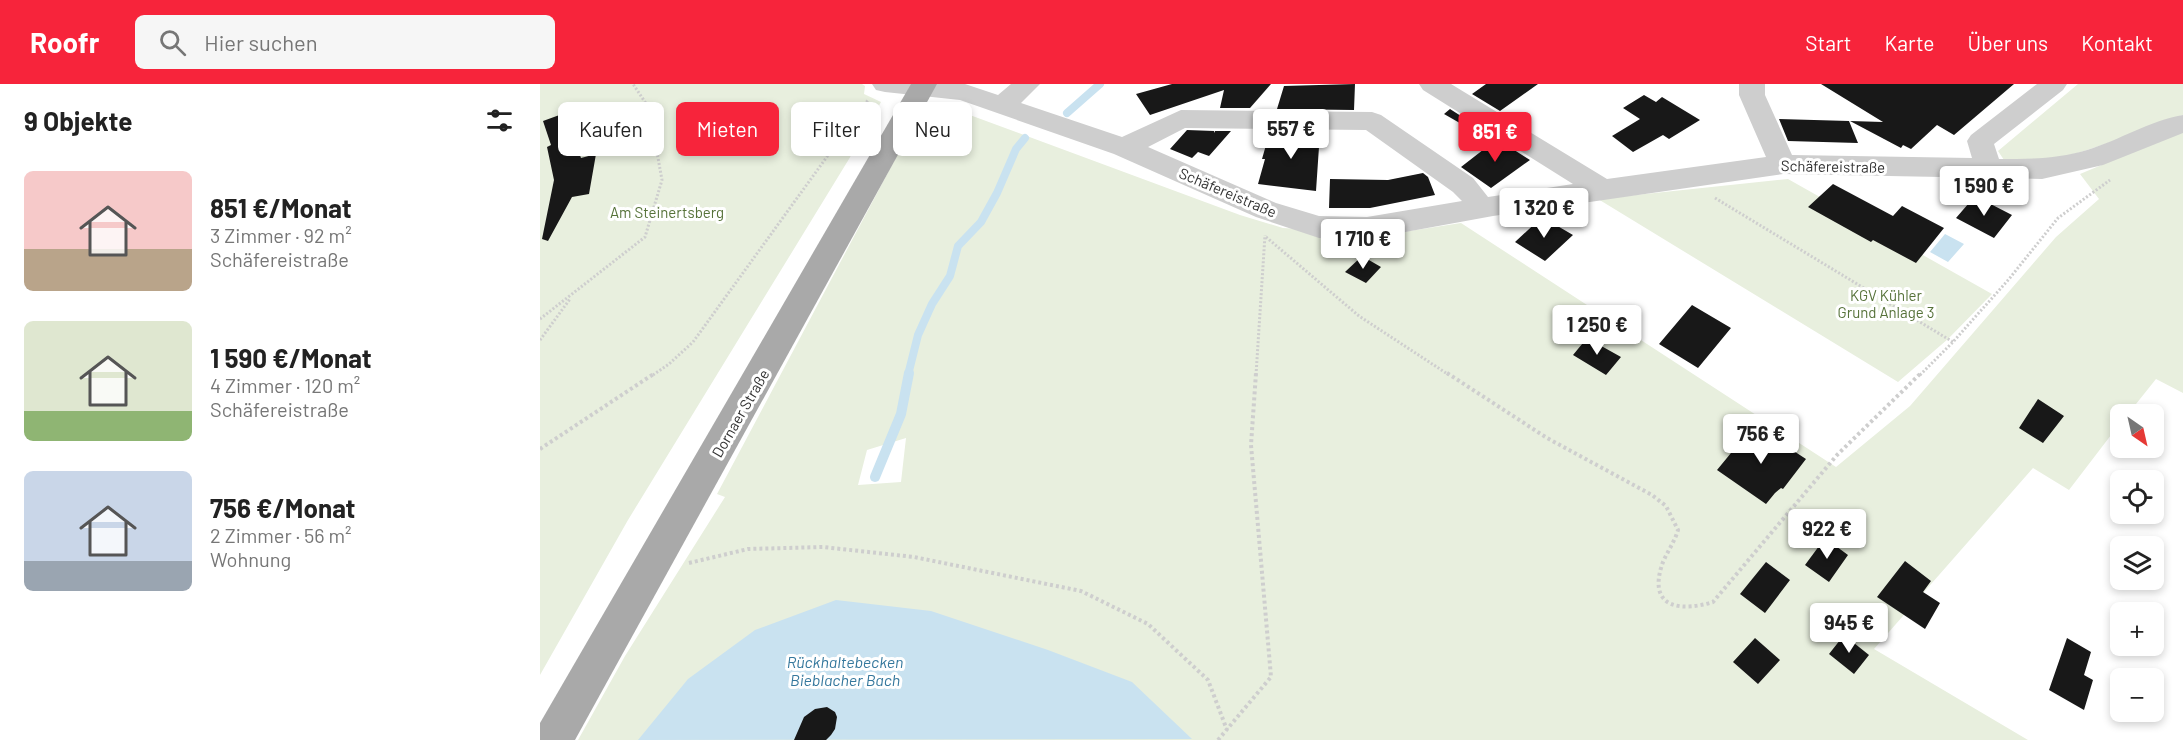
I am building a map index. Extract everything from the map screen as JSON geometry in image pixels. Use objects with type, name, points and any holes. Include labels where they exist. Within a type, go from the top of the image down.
[{"type":"main road","name":"Dornaer Straße","points":[[553,740],[793,320],[923,86]]},
{"type":"street","points":[[1002,105],[1027,84]]},
{"type":"street","points":[[1432,84],[1603,190]]},
{"type":"street","points":[[1752,84],[1752,95],[1783,164]]},
{"type":"street","points":[[1989,169],[1980,141],[2055,84]]},
{"type":"street","name":"Schäfereistraße","points":[[877,91],[923,86],[963,92],[1124,147],[1265,223],[1318,227],[1367,228],[1479,208],[1783,164],[2042,169],[2093,158],[2172,126],[2183,124]]},
{"type":"street","points":[[1124,147],[1181,118],[1372,121],[1463,184],[1473,195],[1479,208]]},
{"type":"path","points":[[540,320],[645,237],[662,180],[649,108],[633,84]]},
{"type":"path","points":[[540,449],[669,364],[693,342],[877,91]]},
{"type":"path","points":[[1700,176],[1712,196],[1953,342]]},
{"type":"path","points":[[1265,223],[1297,265],[1359,316],[1547,438],[1652,495],[1666,506],[1678,530],[1671,551],[1661,567],[1659,587],[1664,599],[1675,608],[1683,610],[1698,608],[1713,602],[1734,574],[1837,455],[1953,342],[2009,279],[2058,218],[2114,178]]},
{"type":"path","points":[[1218,740],[1271,677],[1251,445],[1265,223]]},
{"type":"path","points":[[540,340],[572,296]]},
{"type":"path","points":[[647,573],[748,549],[824,547],[914,557],[1081,591],[1148,624],[1208,680],[1227,730]]},
{"type":"green space","name":"Am Steinertsberg","points":[[540,84],[862,84],[865,86],[864,94],[881,102],[791,102],[791,156],[851,156],[628,520],[540,675]]},
{"type":"green space","points":[[2078,84],[2183,84],[2183,115],[2071,155],[2026,162],[2004,160],[1998,151]]},
{"type":"green space","points":[[972,116],[1240,215],[1283,228],[1390,234],[1461,223],[1836,467],[1910,406],[2056,237],[2099,199],[2080,174],[2183,131],[2183,393],[2156,379],[2136,404],[2110,404],[2110,436],[2069,490],[2033,468],[1874,649],[2028,740],[578,740],[625,656],[725,497],[717,494],[897,156],[972,156]],"holes":[[[906,438],[901,482],[858,485],[867,450]]]},
{"type":"green space","name":"KGV Kühler Grund Anlage 3","points":[[1788,179],[1992,294],[1948,339],[1898,382],[1598,199]]},
{"type":"water","points":[[1945,234],[1964,244],[1948,262],[1930,252]]},
{"type":"water","name":"Rückhaltebecken Bieblacher Bach","points":[[836,600],[931,611],[1048,650],[1132,682],[1192,739],[638,740],[688,679],[755,630]]},
{"type":"building","points":[[1172,84],[1271,84],[1250,108],[1220,108],[1224,90],[1150,115],[1136,94]]},
{"type":"building","points":[[1355,84],[1354,110],[1277,109],[1284,86]]},
{"type":"building","points":[[1486,84],[1538,84],[1500,111],[1472,94]]},
{"type":"building","points":[[1821,84],[2014,84],[1954,135],[1937,125],[1911,149],[1903,145],[1901,148],[1850,121],[1883,122]]},
{"type":"building","points":[[1644,95],[1656,102],[1662,97],[1700,120],[1669,139],[1663,135],[1633,152],[1612,136],[1640,119],[1623,108]]},
{"type":"building","points":[[1450,109],[1478,127],[1472,130],[1444,114]]},
{"type":"building","points":[[558,116],[558,156],[580,156],[581,158],[596,156],[589,194],[572,197],[548,241],[542,239],[554,180],[547,147],[551,145],[543,121]]},
{"type":"building","points":[[1779,119],[1849,121],[1858,143],[1788,141]]},
{"type":"building","points":[[1187,130],[1214,131],[1215,133],[1215,131],[1231,131],[1209,156],[1198,152],[1192,158],[1170,149]]},
{"type":"building","points":[[1270,131],[1320,132],[1316,191],[1258,184]]},
{"type":"building","points":[[1497,139],[1530,160],[1491,188],[1461,167]]},
{"type":"building","points":[[1423,173],[1428,177],[1435,195],[1370,208],[1329,208],[1330,179],[1388,180]]},
{"type":"building","points":[[1833,184],[1893,216],[1902,206],[1944,228],[1916,263],[1873,240],[1871,242],[1808,207]]},
{"type":"building","points":[[1975,196],[2012,215],[1994,238],[1956,218]]},
{"type":"building","points":[[1542,217],[1573,235],[1545,261],[1515,242]]},
{"type":"building","points":[[1362,256],[1381,267],[1366,283],[1345,272]]},
{"type":"building","points":[[1692,305],[1731,328],[1698,368],[1659,344]]},
{"type":"building","points":[[1587,338],[1621,357],[1606,375],[1573,355]]},
{"type":"building","points":[[2038,399],[2064,416],[2043,443],[2019,428]]},
{"type":"building","points":[[1754,425],[1806,459],[1783,489],[1775,493],[1766,504],[1717,470]]},
{"type":"building","points":[[1825,538],[1848,555],[1829,582],[1805,565]]},
{"type":"building","points":[[1905,561],[1931,581],[1923,592],[1940,603],[1925,629],[1877,597]]},
{"type":"building","points":[[1766,562],[1790,580],[1765,613],[1740,594]]},
{"type":"building","points":[[1844,635],[1869,655],[1854,674],[1829,654]]},
{"type":"building","points":[[1755,638],[1780,660],[1758,684],[1733,662]]},
{"type":"building","points":[[2067,638],[2091,652],[2084,675],[2093,680],[2084,710],[2049,690]]},
{"type":"building","points":[[827,707],[835,712],[837,717],[835,729],[826,740],[794,740],[804,717],[815,709]]},
{"type":"waterway","points":[[1067,113],[1100,84]]},
{"type":"waterway","points":[[908,375],[918,335],[932,304],[950,276],[958,246],[981,222],[997,193],[1016,149],[1025,138]]},
{"type":"waterway","points":[[875,477],[901,414],[909,373]]}]
